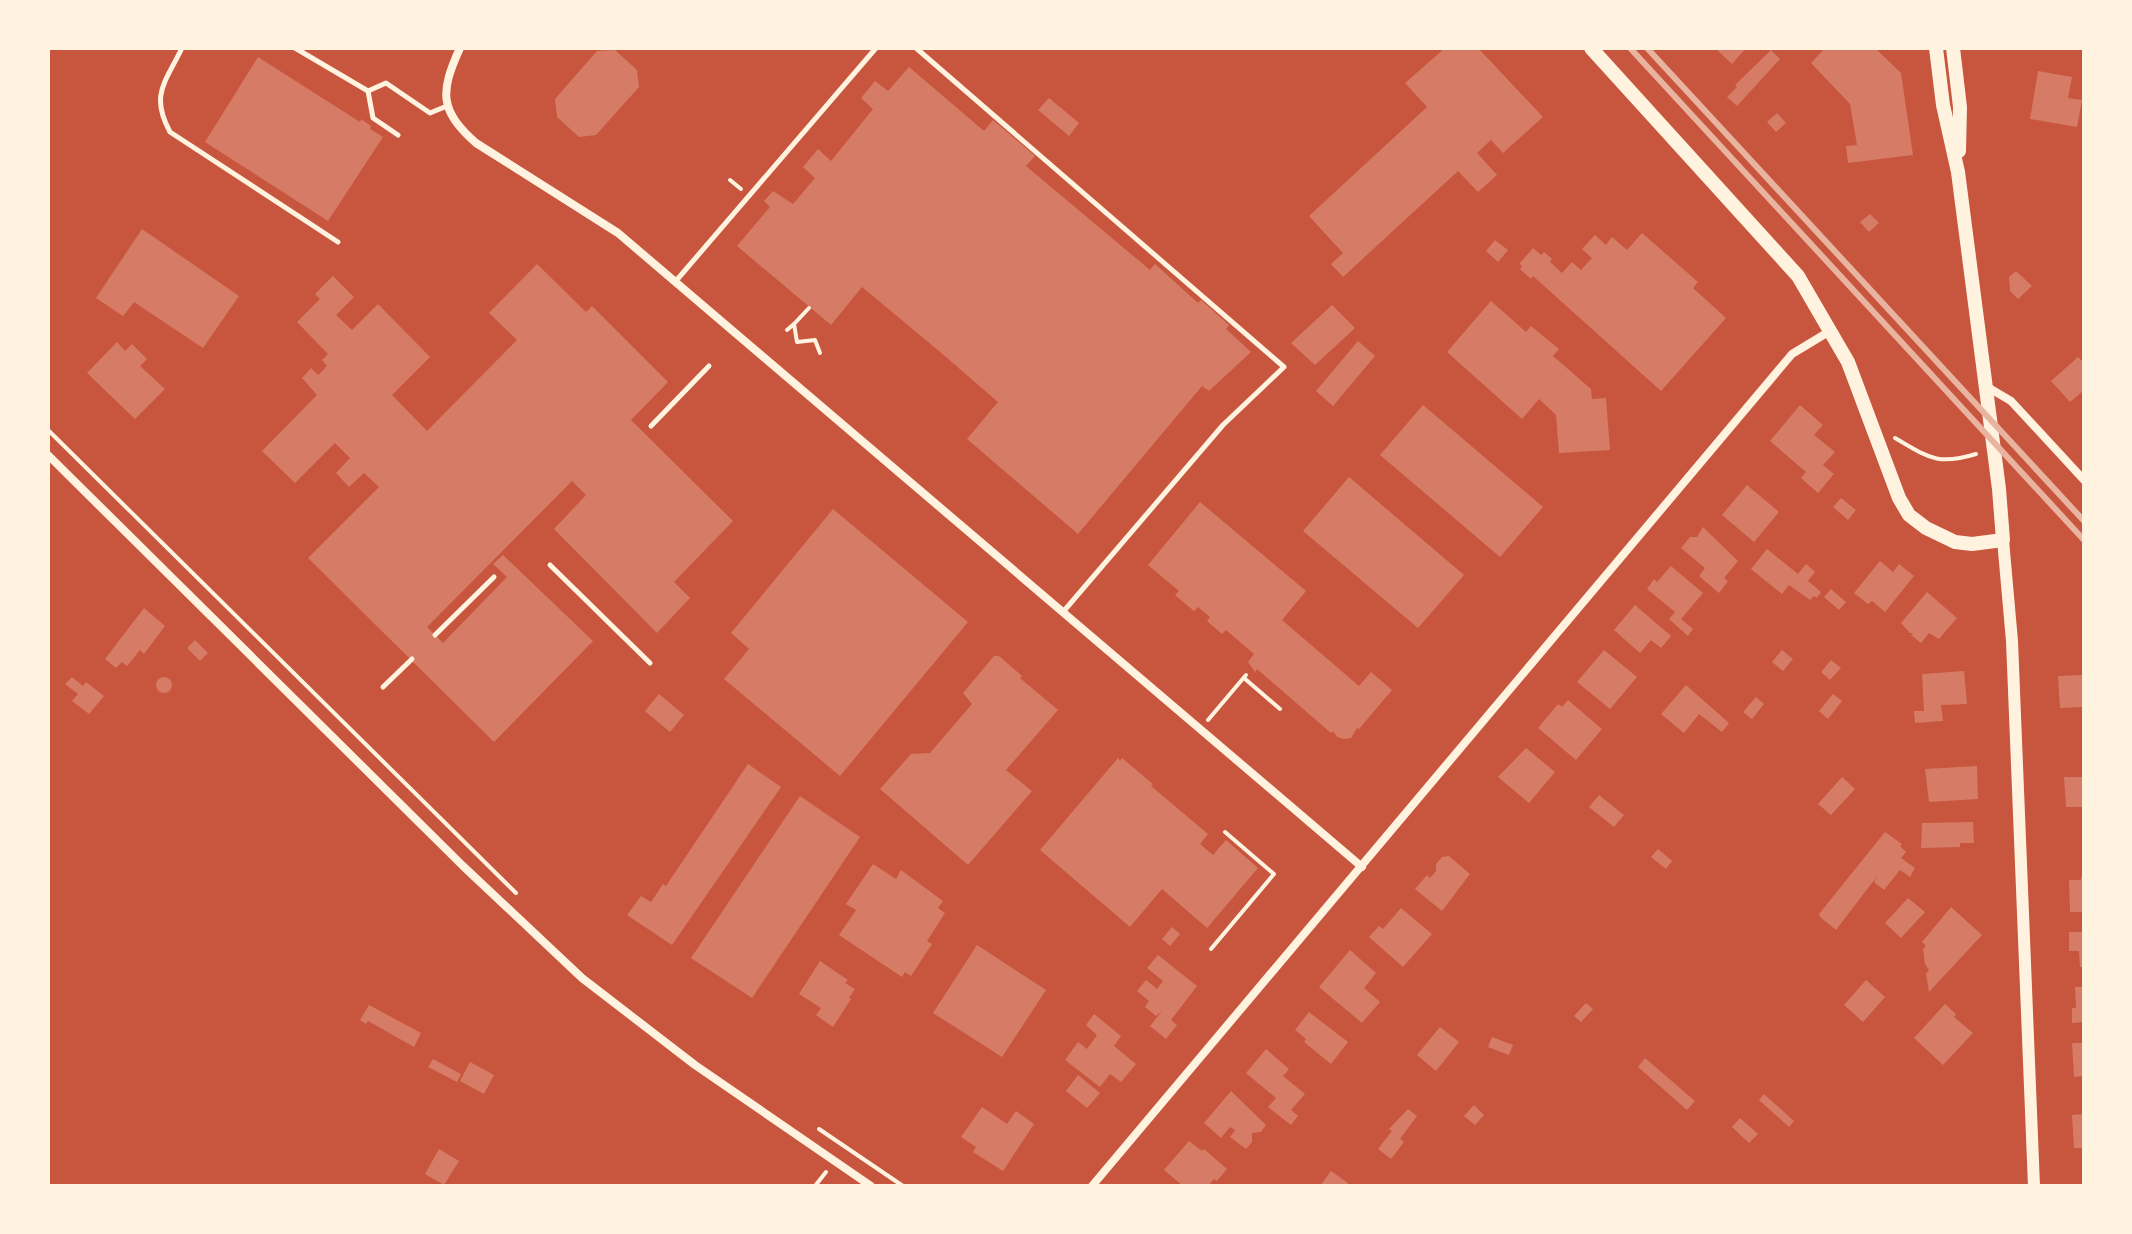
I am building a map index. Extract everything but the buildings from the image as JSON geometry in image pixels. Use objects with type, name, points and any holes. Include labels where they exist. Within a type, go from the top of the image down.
[{"type":"main road","points":[[1591,48],[1798,276],[1848,362],[1899,498],[1909,515],[1926,528],[1955,542],[1972,544],[2003,540],[1958,172],[1943,105],[1936,48]]},
{"type":"main road","points":[[1953,48],[1960,107],[1958,172]]},
{"type":"street","points":[[460,48],[446,87],[447,106],[457,126],[476,143],[618,233],[1362,867]]},
{"type":"street","points":[[1092,1186],[1792,354],[1831,330]]},
{"type":"street","points":[[1984,385],[2011,401],[2084,480]]},
{"type":"street","points":[[48,455],[463,866],[582,978],[695,1065],[871,1186]]},
{"type":"street","points":[[2003,540],[2012,641],[2034,1186]]},
{"type":"lane","points":[[182,48],[161,91],[160,112],[170,132],[338,242]]},
{"type":"lane","points":[[295,48],[368,91],[373,118],[398,135]]},
{"type":"lane","points":[[675,282],[876,48]]},
{"type":"lane","points":[[916,48],[1284,367],[1223,425],[1063,612]]},
{"type":"lane","points":[[368,91],[386,83],[430,113],[447,106]]},
{"type":"lane","points":[[651,426],[709,366]]},
{"type":"lane","points":[[550,565],[650,663]]},
{"type":"lane","points":[[435,635],[494,577]]},
{"type":"lane","points":[[383,687],[412,659]]},
{"type":"path","points":[[787,330],[809,308]]},
{"type":"path","points":[[794,324],[797,342],[815,340],[820,353]]},
{"type":"path","points":[[1873,425],[1934,460],[1961,459],[1993,449]]},
{"type":"path","points":[[48,430],[523,900]]},
{"type":"path","points":[[1201,728],[1245,677],[1280,709]]},
{"type":"path","points":[[1211,949],[1274,874],[1225,832]]},
{"type":"path","points":[[811,1124],[903,1186]]},
{"type":"railway","points":[[1630,48],[2084,540]]},
{"type":"railway","points":[[1647,48],[2084,521]]}]
